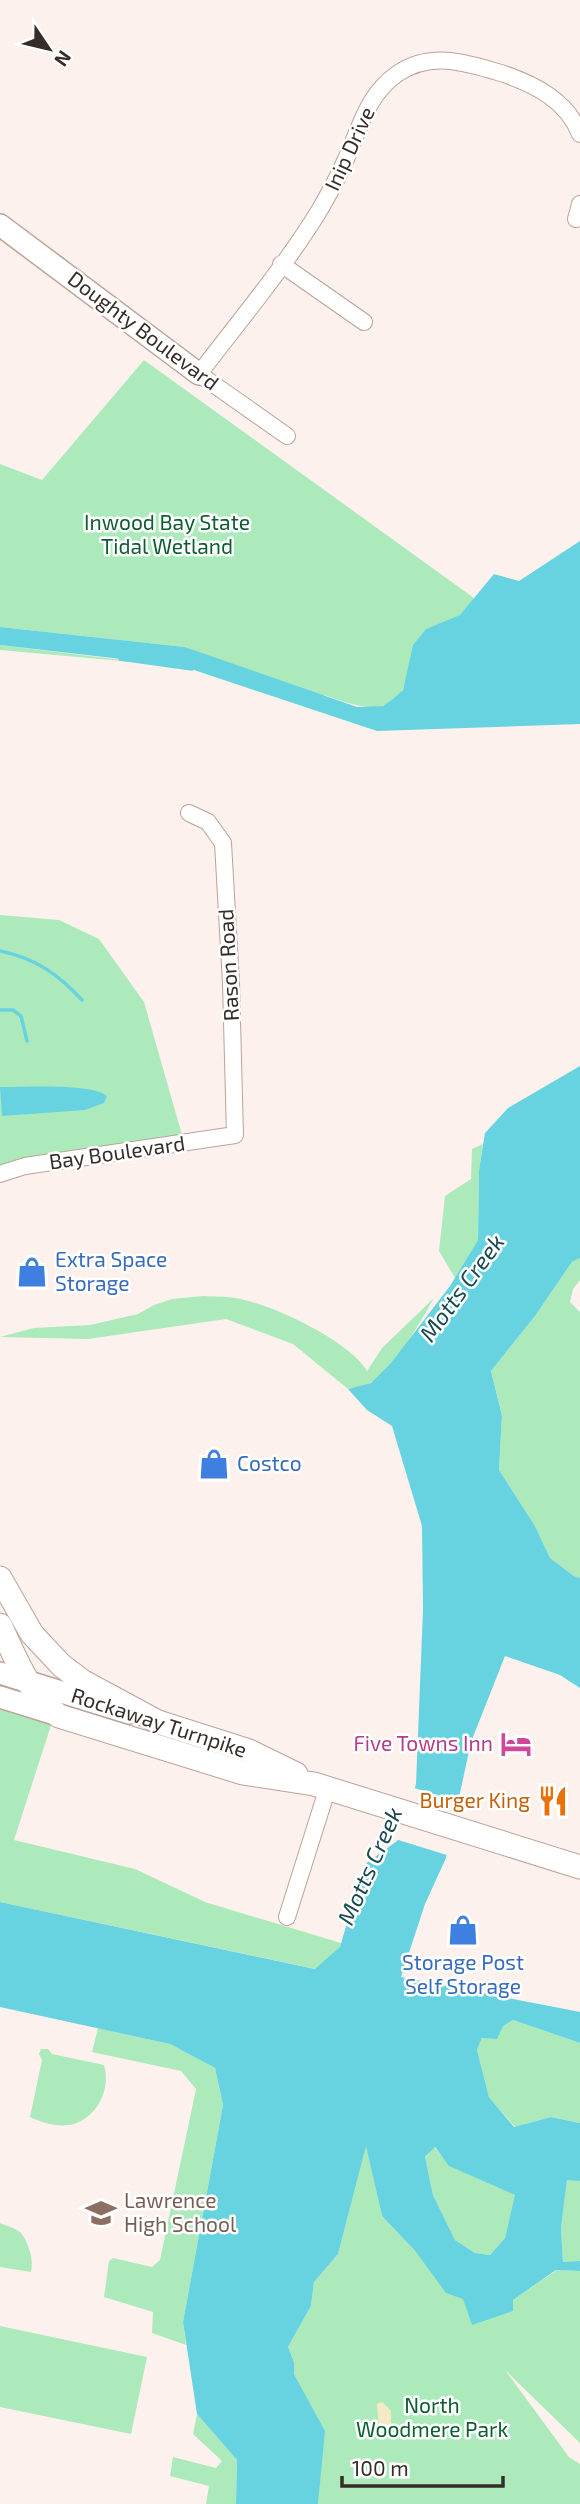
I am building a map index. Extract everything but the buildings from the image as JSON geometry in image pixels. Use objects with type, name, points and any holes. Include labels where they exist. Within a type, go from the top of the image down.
[{"type":"highway","points":[[0,1578],[32,1634],[61,1665],[92,1688],[158,1722]]},
{"type":"highway","points":[[0,1625],[27,1680],[42,1702],[60,1716]]},
{"type":"highway","name":"Rockaway Turnpike","points":[[60,1716],[243,1773],[321,1785]]},
{"type":"highway","name":"Rockaway Turnpike","points":[[158,1722],[249,1751],[321,1785],[580,1867]]},
{"type":"main road","name":"Doughty Boulevard","points":[[0,225],[200,374]]},
{"type":"main road","name":"Rockaway Turnpike","points":[[0,1672],[158,1722]]},
{"type":"main road","name":"Rockaway Turnpike","points":[[0,1697],[60,1716]]},
{"type":"street","name":"Inip Drive","points":[[200,374],[330,192],[370,102],[382,86],[398,72],[422,62],[449,60],[462,61],[521,80],[540,88],[560,105],[573,119],[580,134]]},
{"type":"street","points":[[281,264],[363,322]]},
{"type":"street","name":"Doughty Boulevard","points":[[200,374],[287,436]]},
{"type":"street","name":"Rason Road","points":[[189,814],[208,822],[223,843],[231,992],[234,1135]]},
{"type":"street","name":"Bay Boulevard","points":[[0,1174],[25,1166],[234,1135]]},
{"type":"street","points":[[287,1917],[321,1785]]},
{"type":"green space","name":"Inwood Bay State Tidal Wetland","points":[[144,360],[474,598],[460,615],[422,634],[411,654],[406,682],[396,698],[377,707],[366,707],[324,695],[322,697],[185,647],[0,627],[0,464],[42,480]]},
{"type":"green space","points":[[0,645],[155,664],[0,650]]},
{"type":"green space","points":[[0,915],[59,920],[99,939],[144,1002],[182,1135],[0,1170]]},
{"type":"green space","points":[[483,1144],[479,1170],[478,1240],[455,1278],[439,1251],[445,1196],[471,1179],[472,1149]]},
{"type":"green space","points":[[580,1258],[580,1280],[573,1289],[570,1302],[580,1312],[580,1578],[550,1558],[535,1526],[499,1470],[502,1416],[491,1371],[535,1316],[572,1262]]},
{"type":"green space","points":[[203,1296],[250,1301],[288,1315],[344,1348],[358,1359],[367,1371],[382,1348],[434,1298],[406,1345],[388,1368],[370,1383],[348,1389],[293,1344],[226,1319],[88,1339],[0,1337],[34,1328],[90,1325],[138,1314],[172,1299]]},
{"type":"green space","points":[[0,1699],[54,1716],[14,1840],[135,1869],[205,1902],[341,1943],[340,1948],[316,1969],[0,1902]]},
{"type":"green space","points":[[513,2020],[580,2043],[580,2123],[551,2117],[515,2127],[489,2097],[477,2050],[482,2038]]},
{"type":"green space","points":[[98,2028],[170,2044],[215,2068],[223,2105],[183,2322],[186,2345],[152,2333],[153,2312],[104,2297],[109,2261],[113,2258],[152,2267],[160,2260],[196,2089],[181,2071],[92,2052]]},
{"type":"green space","points":[[41,2049],[48,2049],[52,2054],[104,2065],[104,2092],[90,2115],[68,2125],[46,2123],[30,2117],[42,2060],[39,2054]]},
{"type":"green space","name":"North Woodmere Park","points":[[366,2144],[382,2216],[416,2252],[513,2300],[557,2270],[580,2271],[580,2443],[505,2370],[569,2457],[580,2464],[580,2504],[318,2504],[324,2431],[294,2374],[294,2362],[288,2347],[311,2306],[314,2282],[338,2254]]},
{"type":"green space","points":[[434,2147],[450,2166],[516,2195],[505,2238],[490,2255],[475,2253],[455,2240],[433,2195],[425,2158]]},
{"type":"green space","points":[[567,2179],[580,2181],[580,2261],[563,2263],[561,2228]]},
{"type":"green space","points":[[0,2223],[17,2230],[24,2237],[31,2257],[31,2272],[0,2267]]},
{"type":"green space","points":[[0,2326],[147,2357],[131,2434],[0,2407]]},
{"type":"green space","points":[[197,2414],[237,2460],[236,2504],[206,2504],[209,2486],[170,2476],[173,2457],[216,2468],[222,2461],[193,2434]]},
{"type":"sand","points":[[382,2402],[391,2411],[391,2432],[387,2434],[379,2430],[377,2404]]},
{"type":"water","points":[[580,541],[580,724],[377,731],[182,666],[0,645],[0,627],[185,647],[357,707],[383,706],[403,690],[413,645],[426,629],[460,615],[494,574],[519,581]]},
{"type":"water","name":"Motts Creek","points":[[580,1066],[580,1258],[572,1262],[535,1316],[491,1371],[502,1416],[499,1470],[535,1526],[550,1558],[580,1578],[580,1688],[560,1675],[505,1656],[471,1742],[446,1858],[425,1904],[401,1977],[580,2012],[580,2043],[513,2020],[503,2026],[497,2039],[482,2038],[477,2050],[489,2097],[514,2127],[551,2117],[580,2123],[580,2181],[567,2180],[561,2228],[563,2262],[580,2261],[580,2271],[556,2270],[513,2300],[513,2311],[472,2325],[463,2299],[446,2293],[416,2252],[382,2216],[366,2146],[338,2254],[314,2282],[311,2306],[288,2347],[294,2362],[294,2374],[325,2431],[318,2504],[236,2504],[237,2460],[197,2414],[183,2322],[223,2105],[215,2068],[170,2044],[0,2007],[0,1902],[315,1969],[340,1947],[364,1865],[397,1841],[416,1784],[423,1610],[422,1526],[392,1426],[367,1410],[348,1389],[371,1383],[391,1363],[450,1286],[478,1240],[479,1170],[485,1133],[508,1108]],"holes":[[[435,2147],[449,2166],[515,2195],[505,2238],[490,2255],[475,2253],[455,2240],[433,2195],[425,2157]]]},
{"type":"water","points":[[0,1087],[73,1087],[107,1096],[104,1103],[85,1110],[2,1116]]},
{"type":"pier","points":[[411,1787],[462,1803],[450,1856],[395,1839]]},
{"type":"waterway","points":[[120,659],[192,669]]},
{"type":"waterway","points":[[0,951],[45,968],[82,1000]]},
{"type":"waterway","points":[[0,1010],[13,1010],[21,1016],[27,1041]]},
{"type":"place","name":"Extra Space Storage","points":[[32,1272]]},
{"type":"place","name":"Costco","points":[[214,1464]]},
{"type":"place","name":"Five Towns Inn","points":[[516,1744]]},
{"type":"place","name":"Burger King","points":[[553,1801]]},
{"type":"place","name":"Storage Post Self Storage","points":[[463,1930]]},
{"type":"place","name":"Lawrence High School","points":[[101,2213]]}]
